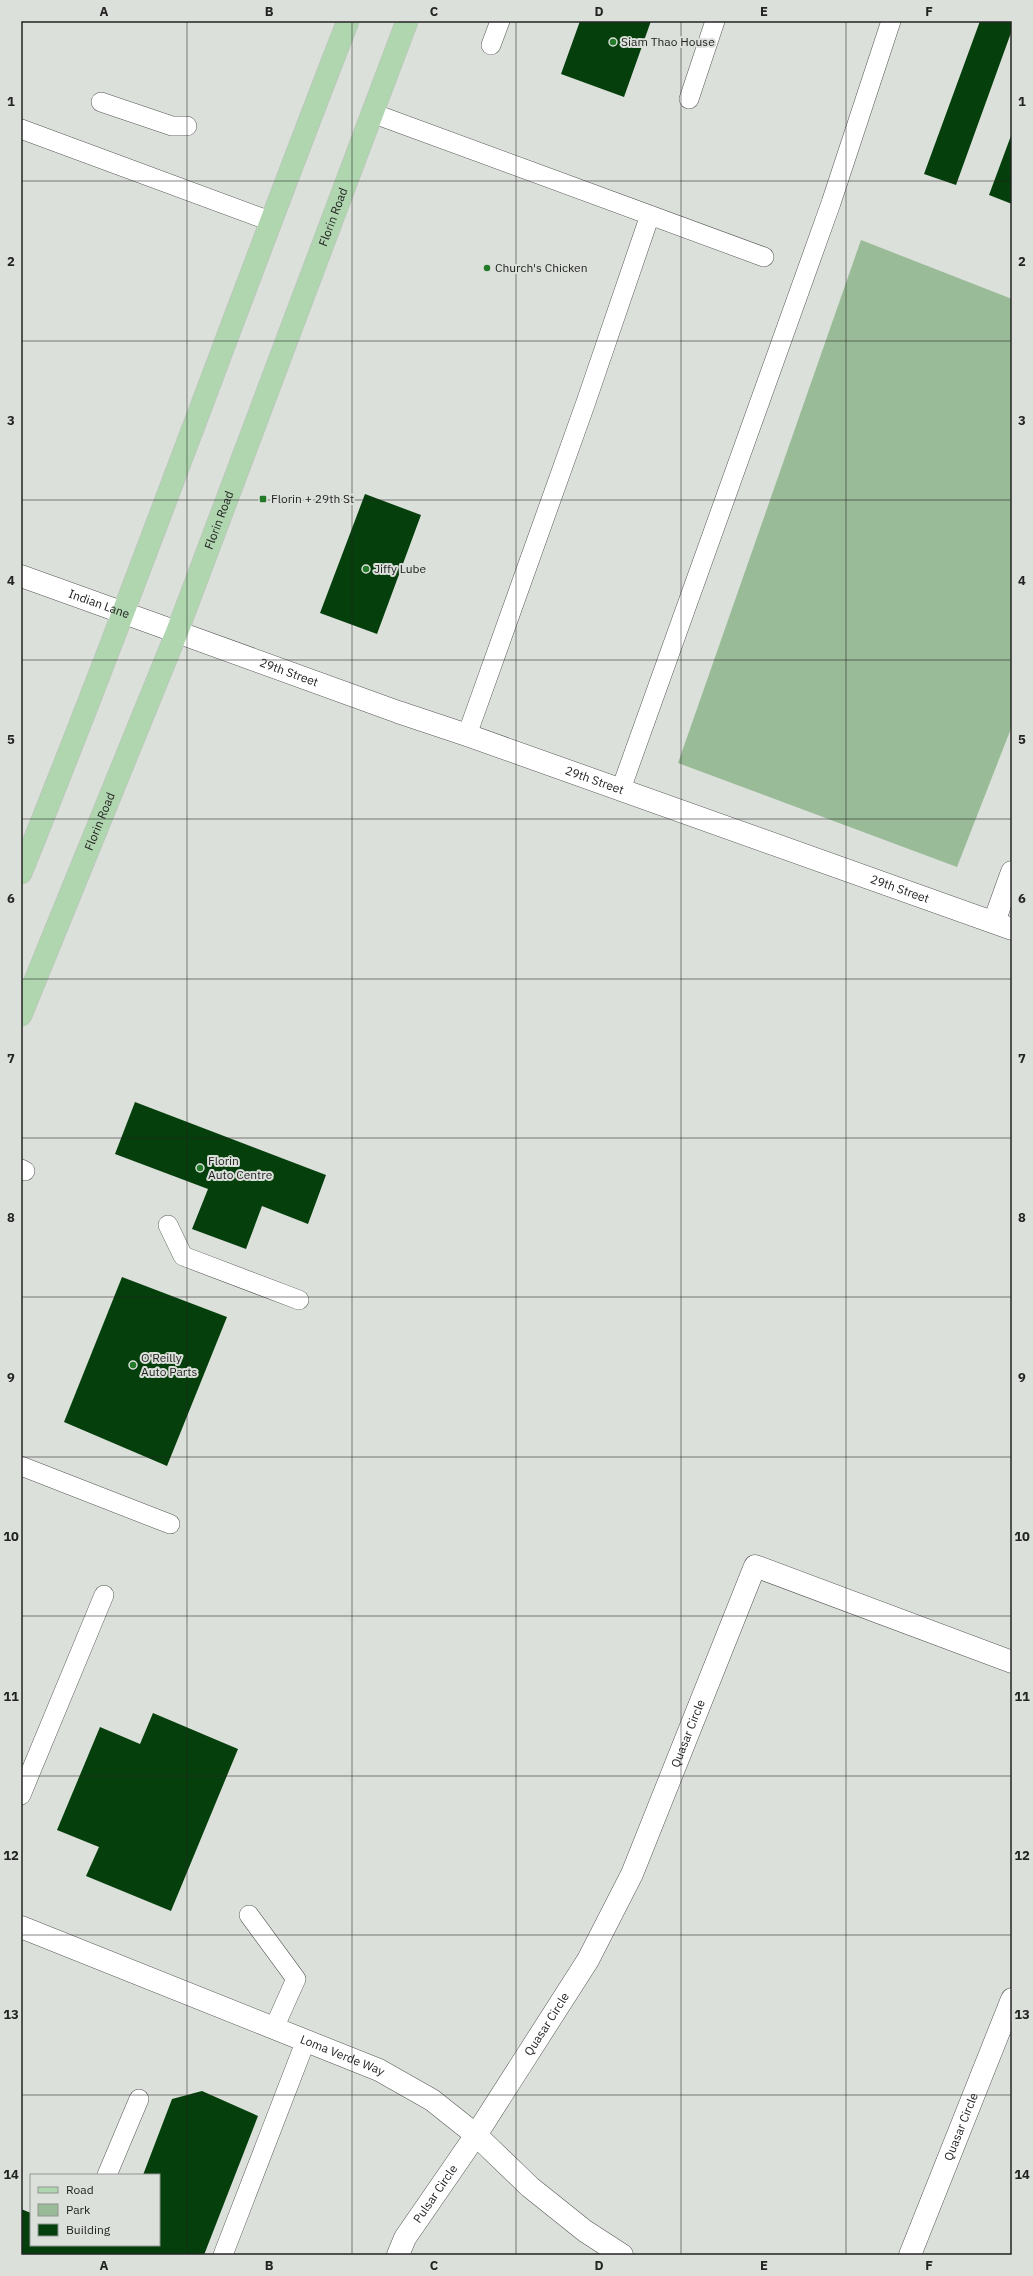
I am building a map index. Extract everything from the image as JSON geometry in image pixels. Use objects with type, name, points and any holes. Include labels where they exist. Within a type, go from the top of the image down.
[{"type":"main road","points":[[21,874],[26,845],[123,612],[270,221],[348,21]]},
{"type":"main road","name":"Florin Road","points":[[21,1015],[177,632],[407,21]]},
{"type":"street","name":"Indian Lane","points":[[21,576],[177,632]]},
{"type":"street","name":"29th Street","points":[[177,632],[398,712],[467,735],[1003,925]]},
{"type":"street","points":[[1003,925],[1012,872]]},
{"type":"street","name":"Quasar Circle","points":[[476,2135],[588,1960],[632,1874],[755,1566],[1012,1662]]},
{"type":"street","name":"Loma Verde Way","points":[[21,1927],[378,2070],[432,2100],[476,2135],[530,2187],[585,2231],[622,2255]]},
{"type":"street","name":"Quasar Circle","points":[[910,2255],[1012,1999]]},
{"type":"street","name":"Pulsar Circle","points":[[398,2255],[405,2238],[476,2135]]},
{"type":"lane","points":[[491,45],[500,21]]},
{"type":"lane","points":[[690,99],[715,21]]},
{"type":"lane","points":[[620,789],[831,203],[890,21]]},
{"type":"lane","points":[[101,102],[172,126],[187,126]]},
{"type":"lane","points":[[372,113],[764,257]]},
{"type":"lane","points":[[21,129],[270,221]]},
{"type":"lane","points":[[467,735],[586,402],[650,215]]},
{"type":"lane","points":[[168,1225],[183,1256],[299,1300]]},
{"type":"lane","points":[[21,1466],[170,1524]]},
{"type":"lane","points":[[21,1795],[104,1595]]},
{"type":"lane","points":[[249,1916],[296,1980],[274,2028]]},
{"type":"lane","points":[[222,2255],[306,2040]]},
{"type":"lane","points":[[107,2174],[139,2099]]},
{"type":"green space","points":[[861,240],[1012,299],[1012,726],[957,867],[678,763]]},
{"type":"building","points":[[580,21],[651,21],[624,97],[561,74]]},
{"type":"building","points":[[980,21],[1012,21],[1012,30],[956,185],[924,174]]},
{"type":"building","points":[[1012,133],[1012,204],[989,195]]},
{"type":"building","points":[[365,494],[421,515],[377,634],[320,613]]},
{"type":"building","points":[[135,1102],[326,1175],[308,1224],[262,1206],[246,1249],[192,1229],[208,1189],[115,1154]]},
{"type":"building","points":[[122,1277],[227,1317],[167,1466],[64,1422]]},
{"type":"building","points":[[153,1713],[238,1749],[171,1911],[86,1876],[99,1847],[57,1830],[100,1727],[140,1744]]},
{"type":"building","points":[[202,2091],[258,2116],[204,2255],[21,2255],[21,2209],[30,2213],[30,2246],[160,2246],[160,2174],[143,2174],[172,2099]]},
{"type":"place","name":"Siam Thao House","points":[[613,42]]},
{"type":"place","name":"Church's Chicken","points":[[487,268]]},
{"type":"place","name":"Florin + 29th St","points":[[263,499]]},
{"type":"place","name":"Jiffy Lube","points":[[366,569]]},
{"type":"place","name":"Florin Auto Centre","points":[[200,1168]]},
{"type":"place","name":"O'Reilly Auto Parts","points":[[133,1365]]}]
